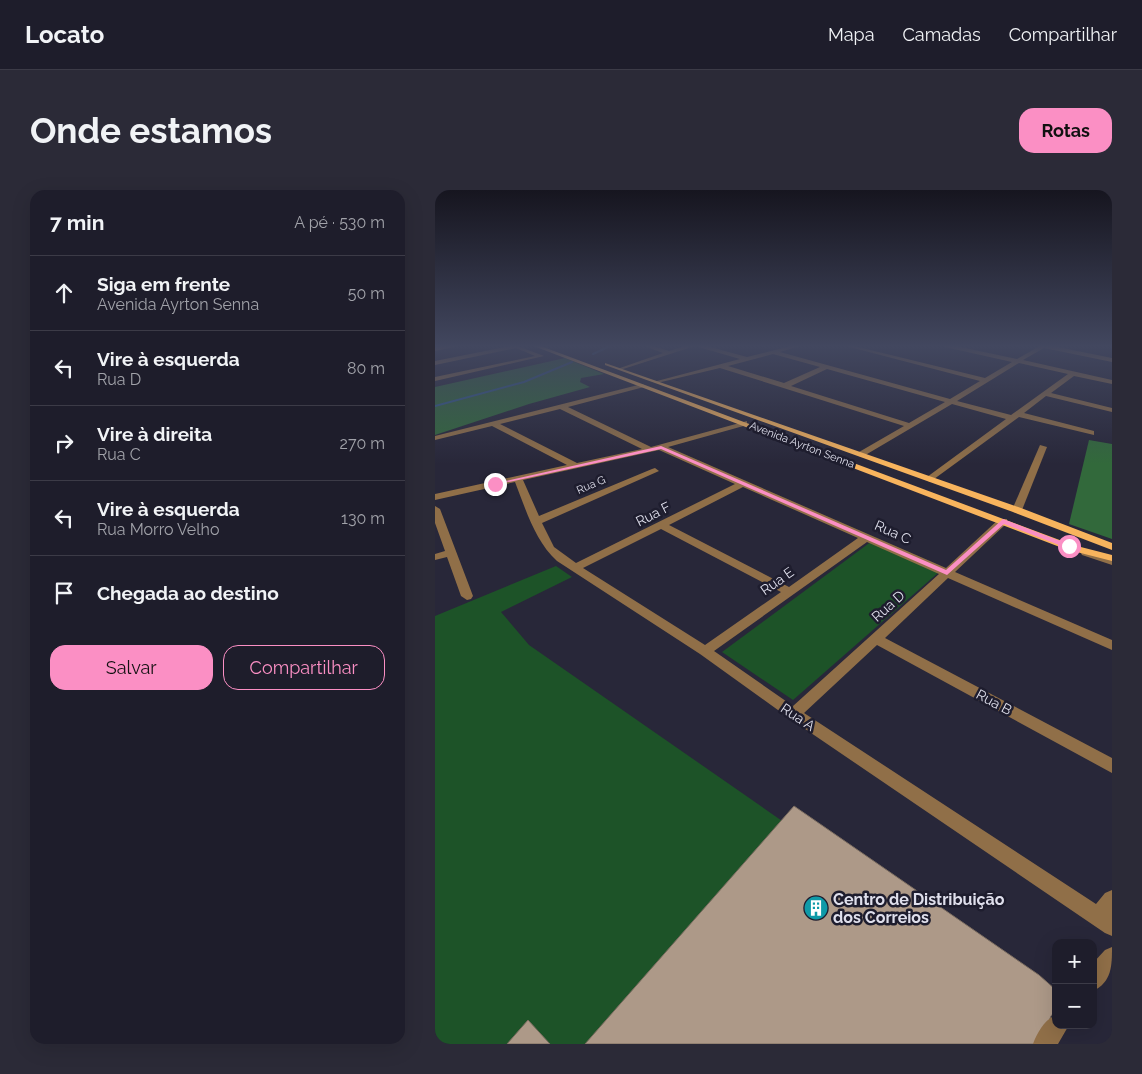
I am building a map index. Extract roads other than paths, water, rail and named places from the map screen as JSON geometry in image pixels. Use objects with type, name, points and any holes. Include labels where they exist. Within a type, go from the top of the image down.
[{"type":"main road","name":"Avenida Ayrton Senna","points":[[639,385],[1069,546]]},
{"type":"main road","name":"Avenida Ayrton Senna","points":[[667,385],[1075,531]]},
{"type":"street","points":[[780,385],[909,426]]},
{"type":"street","points":[[892,385],[952,401],[1091,433]]},
{"type":"street","points":[[862,454],[977,385]]},
{"type":"street","points":[[930,479],[1057,385]]},
{"type":"street","points":[[435,438],[642,386]]},
{"type":"street","points":[[1045,394],[1112,410]]},
{"type":"street","name":"Rua C","points":[[562,407],[656,449],[867,537],[1112,645]]},
{"type":"street","points":[[435,497],[656,449],[744,423]]},
{"type":"street","points":[[494,424],[577,467]]},
{"type":"street","points":[[1017,510],[1043,447]]},
{"type":"street","name":"Rua G","points":[[537,521],[655,471]]},
{"type":"street","name":"Rua A","points":[[518,479],[550,549],[575,568],[705,651],[794,714],[1106,921]]},
{"type":"street","name":"Rua F","points":[[575,568],[742,484]]},
{"type":"street","points":[[435,509],[467,596]]},
{"type":"street","name":"Rua D","points":[[794,714],[1003,521]]},
{"type":"street","points":[[661,525],[788,591]]},
{"type":"street","name":"Avenida Ayrton Senna","points":[[1075,531],[1112,546]]},
{"type":"street","name":"Rua E","points":[[705,651],[867,537]]},
{"type":"street","name":"Avenida Ayrton Senna","points":[[1069,546],[1112,560]]},
{"type":"street","points":[[435,558],[450,553]]},
{"type":"street","name":"Rua B","points":[[875,638],[1112,766]]},
{"type":"street","points":[[1106,921],[1112,900]]},
{"type":"street","points":[[1097,975],[1112,957]]},
{"type":"street","points":[[1044,1044],[1055,1029]]},
{"type":"waterway","points":[[435,406],[513,385]]},
{"type":"place","name":"Centro de Distribuição dos Correios","points":[[816,908]]}]
